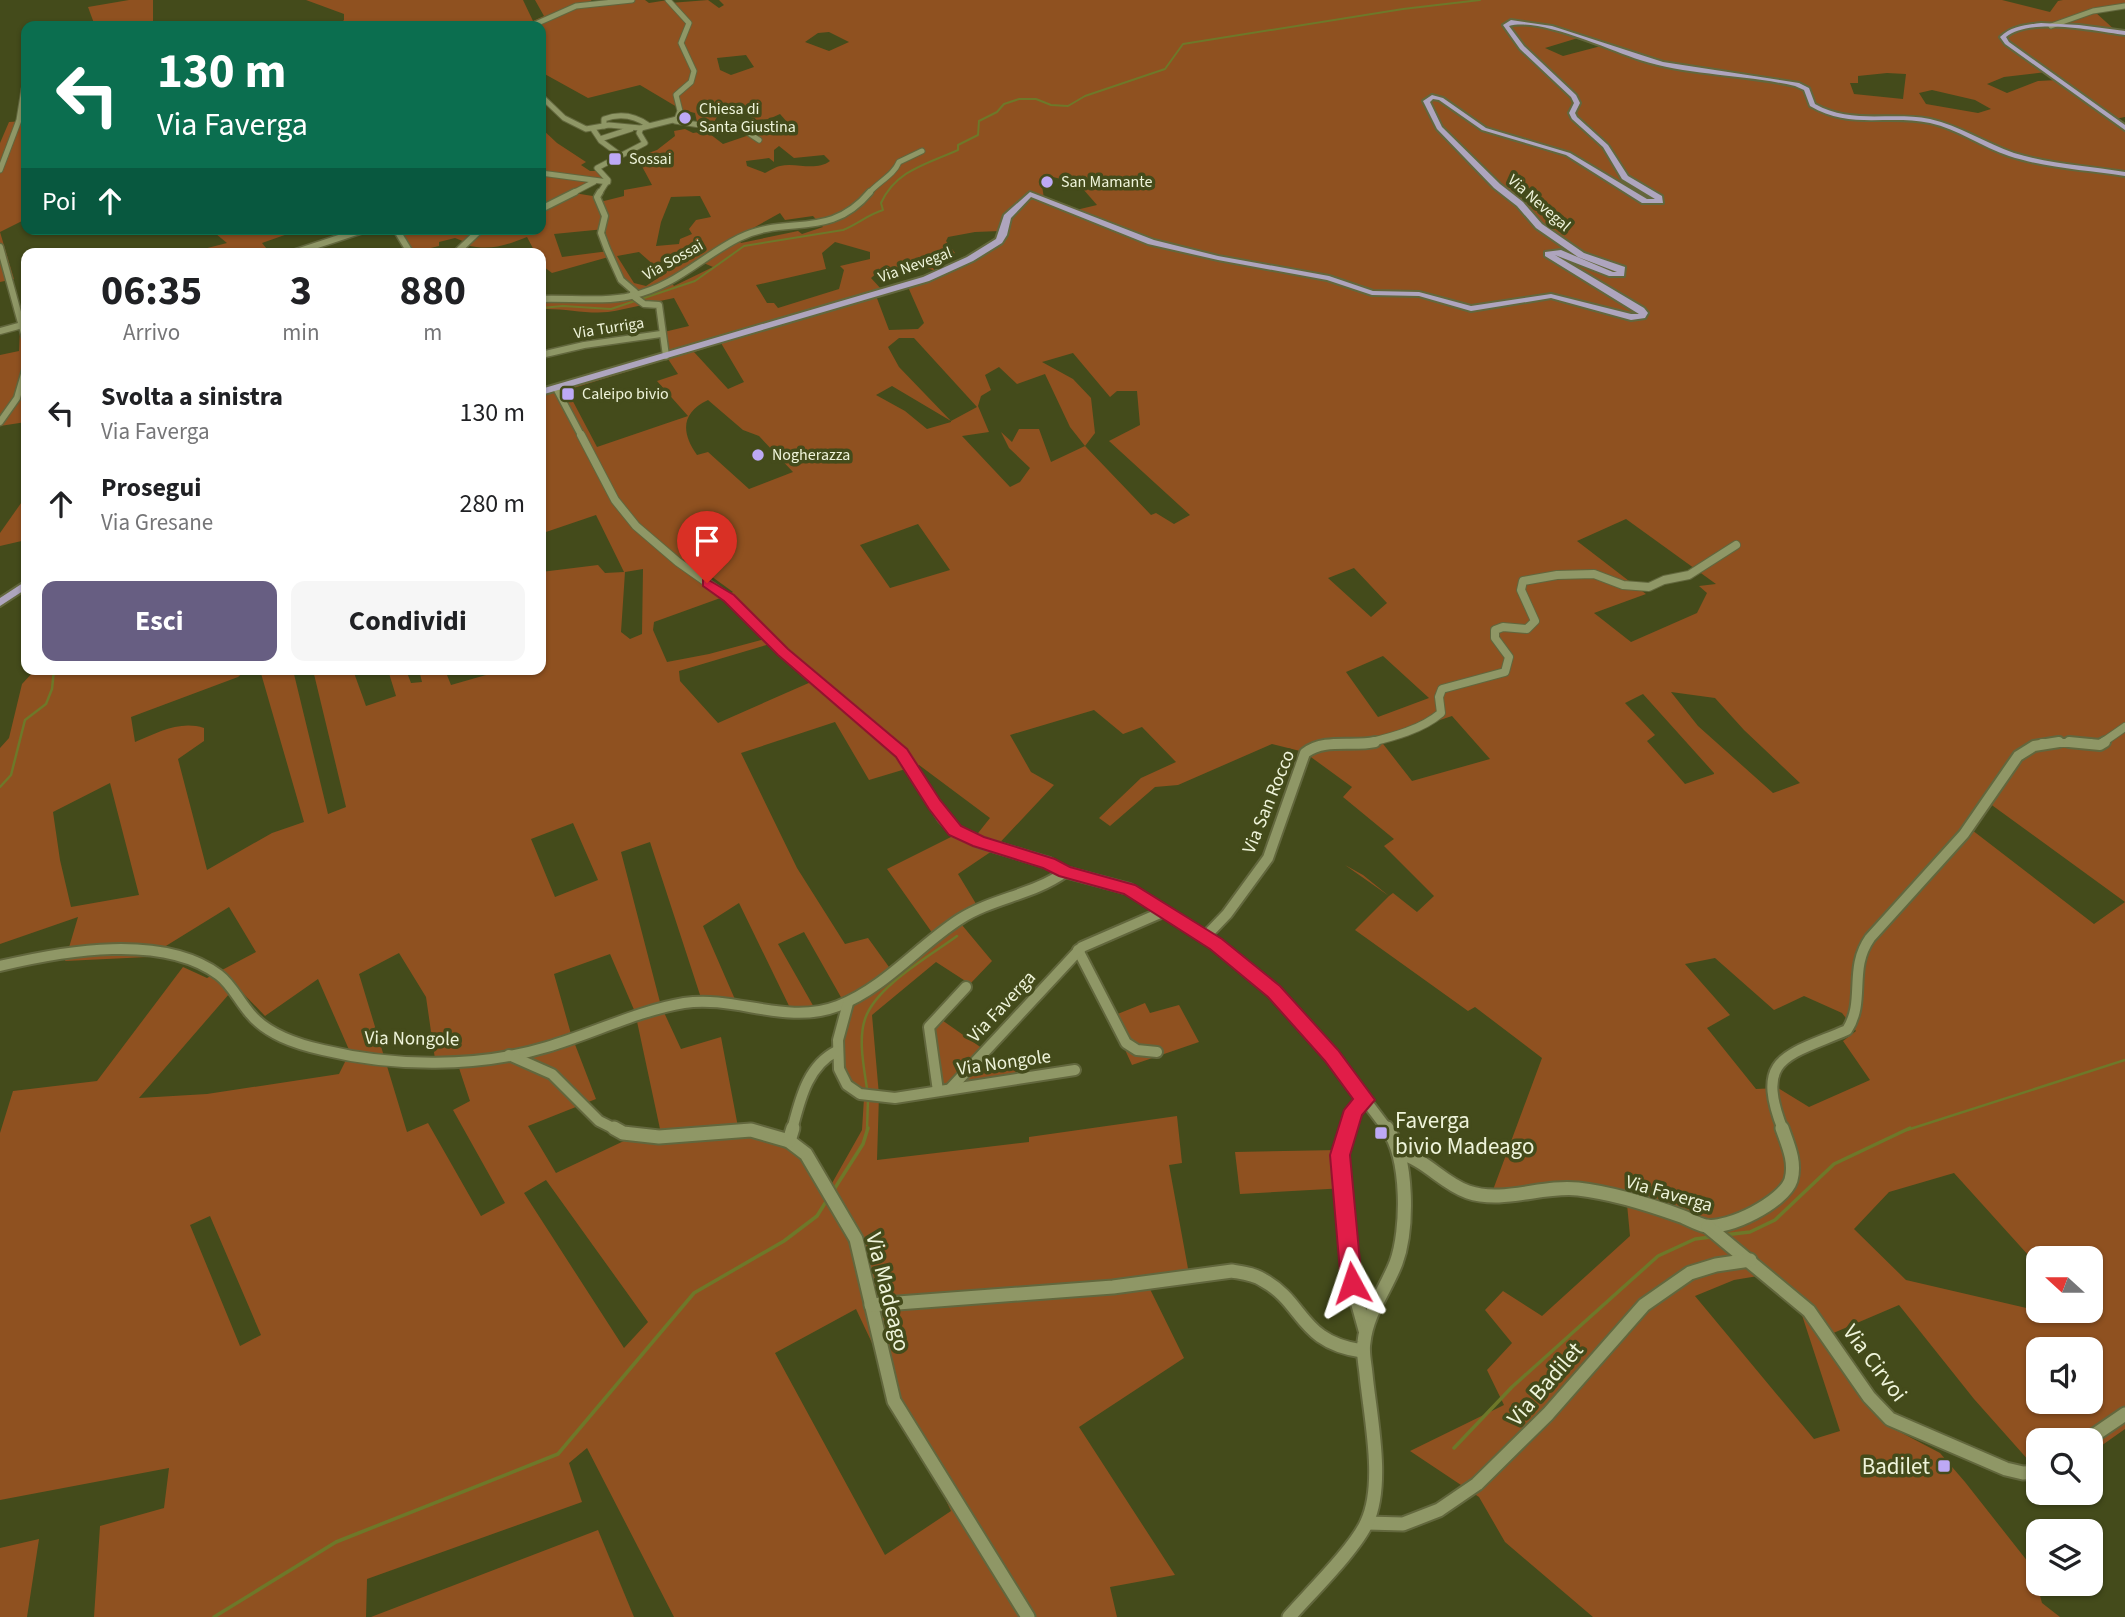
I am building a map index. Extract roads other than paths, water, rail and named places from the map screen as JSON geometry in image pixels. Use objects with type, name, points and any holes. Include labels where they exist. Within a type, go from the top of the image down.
[{"type":"main road","name":"Via Nevegal","points":[[546,391],[936,276],[999,241],[1007,218],[1031,194],[1151,242],[1218,258],[1322,277],[1372,293],[1419,294],[1471,309],[1551,296],[1631,317],[1642,316],[1644,313],[1641,310],[1548,254],[1558,252],[1614,274],[1622,273],[1622,269],[1581,255],[1542,228],[1433,121],[1426,101],[1432,97],[1441,99],[1480,128],[1563,152],[1643,200],[1660,201],[1625,177],[1604,143],[1574,118],[1572,113],[1577,103],[1574,95],[1538,66],[1514,39],[1506,25],[1511,22],[1573,35],[1662,64],[1797,84],[1807,89],[1808,100],[1814,107],[1836,115],[1867,120],[1923,120],[1982,139],[2012,154],[2125,174]]},
{"type":"main road","points":[[2125,33],[2050,26],[2015,29],[2006,32],[2003,37],[2007,43],[2125,128]]},
{"type":"main road","points":[[0,603],[21,588]]},
{"type":"street","points":[[542,21],[576,6],[632,0]]},
{"type":"street","points":[[668,0],[689,23],[681,43],[694,71],[691,82],[676,95],[679,114],[675,121]]},
{"type":"street","points":[[2050,26],[2093,11],[2125,6]]},
{"type":"street","points":[[546,101],[564,118],[586,129],[604,125],[631,129]]},
{"type":"street","points":[[604,125],[604,119],[618,115],[639,119],[648,125]]},
{"type":"street","points":[[0,170],[4,153],[21,119]]},
{"type":"street","points":[[600,139],[631,129],[675,121],[712,127],[735,124],[759,140]]},
{"type":"street","name":"Via Sossai","points":[[633,297],[635,292],[621,279],[601,233],[606,219],[597,197],[608,182],[597,168],[645,143],[640,128]]},
{"type":"street","points":[[593,129],[600,139],[620,155]]},
{"type":"street","name":"Via Sossai","points":[[633,297],[695,268],[740,237],[771,228],[821,225],[850,212],[858,207],[877,183],[896,170],[899,162],[922,151]]},
{"type":"street","points":[[546,173],[608,182]]},
{"type":"street","points":[[546,206],[594,182]]},
{"type":"street","points":[[308,248],[348,235]]},
{"type":"street","points":[[462,248],[475,235]]},
{"type":"street","points":[[0,247],[21,317]]},
{"type":"street","points":[[546,299],[633,297],[642,303],[659,305],[663,329],[661,334]]},
{"type":"street","points":[[0,331],[21,326]]},
{"type":"street","name":"Via Turriga","points":[[546,354],[584,345],[661,334],[666,356]]},
{"type":"street","points":[[0,422],[17,398],[21,384]]},
{"type":"street","points":[[556,388],[615,500],[636,526],[678,562],[729,598],[783,652],[901,753],[934,804],[955,830],[979,842],[1049,863],[1065,872],[1117,884],[1205,937],[1274,992],[1332,1056],[1392,1135],[1399,1153],[1405,1209],[1404,1239],[1399,1257],[1365,1330],[1363,1351],[1375,1486],[1367,1523],[1289,1617]]},
{"type":"street","name":"Via San Rocco","points":[[1205,937],[1219,925],[1268,858],[1305,753],[1318,745],[1362,744],[1429,722],[1441,713],[1439,697],[1442,689],[1505,672],[1508,657],[1495,638],[1495,630],[1503,627],[1527,629],[1535,621],[1521,590],[1523,581],[1557,575],[1594,574],[1628,586],[1649,587],[1664,580],[1689,575],[1735,545]]},
{"type":"street","name":"Via Faverga","points":[[1399,1153],[1411,1156],[1452,1185],[1470,1193],[1492,1195],[1558,1188],[1580,1189],[1689,1218],[1708,1227],[1748,1215],[1781,1195],[1787,1188],[1793,1164],[1771,1093],[1772,1075],[1784,1061],[1803,1048],[1847,1030],[1852,1025],[1856,968],[1863,948],[1875,931],[1964,836],[2003,776],[2027,749],[2070,739],[2099,745],[2125,727]]},
{"type":"street","name":"Via Nongole","points":[[0,966],[79,952],[131,951],[166,954],[207,967],[226,982],[250,1014],[263,1024],[296,1041],[323,1049],[384,1059],[508,1054],[542,1048],[686,1003],[711,1002],[790,1015],[825,1011],[848,1003],[972,912],[1043,886],[1065,872]]},
{"type":"street","name":"Via Faverga","points":[[951,1088],[1078,950],[1090,942],[1165,911]]},
{"type":"street","points":[[1078,950],[1126,1042],[1137,1050],[1157,1052]]},
{"type":"street","name":"Via Nongole","points":[[938,1091],[929,1027],[966,987]]},
{"type":"street","points":[[508,1054],[552,1074],[599,1121],[623,1133],[659,1138],[741,1129],[789,1141],[811,1075],[823,1059],[837,1051],[848,1003]]},
{"type":"street","name":"Via Nongole","points":[[837,1051],[841,1073],[852,1089],[860,1095],[892,1099],[1076,1070]]},
{"type":"street","points":[[1365,1330],[1352,1283],[1340,1155],[1354,1110],[1366,1100]]},
{"type":"street","name":"Via Madeago","points":[[789,1141],[806,1154],[856,1239],[894,1401],[1028,1617]]},
{"type":"street","name":"Via Cirvoi","points":[[1708,1227],[1809,1311],[1875,1404],[1890,1419],[2006,1469],[2026,1473]]},
{"type":"street","name":"Via Badilet","points":[[1367,1523],[1394,1526],[1427,1516],[1457,1499],[1533,1432],[1634,1313],[1686,1275],[1718,1265],[1750,1260]]},
{"type":"street","points":[[871,1305],[1112,1287],[1232,1272],[1246,1273],[1278,1289],[1317,1334],[1345,1349],[1363,1351]]},
{"type":"street","points":[[2103,1429],[2125,1413]]},
{"type":"waterway","points":[[546,308],[611,309],[695,281],[744,246],[843,230],[883,210],[881,203],[887,192],[904,175],[958,150],[958,145],[978,135],[979,121],[997,112],[1004,104],[1019,99],[1036,99],[1051,105],[1068,106],[1085,96],[1165,69],[1183,44],[1403,9],[1480,0]]},
{"type":"waterway","points":[[0,787],[11,775],[25,720],[46,704],[53,675]]},
{"type":"waterway","points":[[867,1089],[862,1036],[865,1019],[871,1007],[880,995],[905,973],[957,936]]},
{"type":"waterway","points":[[1907,1130],[2125,1060]]},
{"type":"waterway","points":[[867,1130],[868,1099]]},
{"type":"waterway","points":[[833,1191],[863,1144],[868,1128]]},
{"type":"waterway","points":[[1724,1235],[1750,1232],[1775,1220],[1834,1164],[1910,1128]]},
{"type":"waterway","points":[[214,1617],[336,1542],[558,1454],[694,1293],[784,1241],[817,1216],[827,1200]]},
{"type":"waterway","points":[[1454,1448],[1512,1387],[1658,1256],[1695,1239],[1711,1237]]},
{"type":"place","name":"Chiesa di Santa Giustina","points":[[685,118]]},
{"type":"place","name":"Sossai","points":[[615,159]]},
{"type":"place","name":"San Mamante","points":[[1047,182]]},
{"type":"place","name":"Caleipo bivio","points":[[568,394]]},
{"type":"place","name":"Nogherazza","points":[[758,455]]},
{"type":"place","name":"Faverga bivio Madeago","points":[[1381,1133]]},
{"type":"place","name":"Badilet","points":[[1944,1466]]}]
